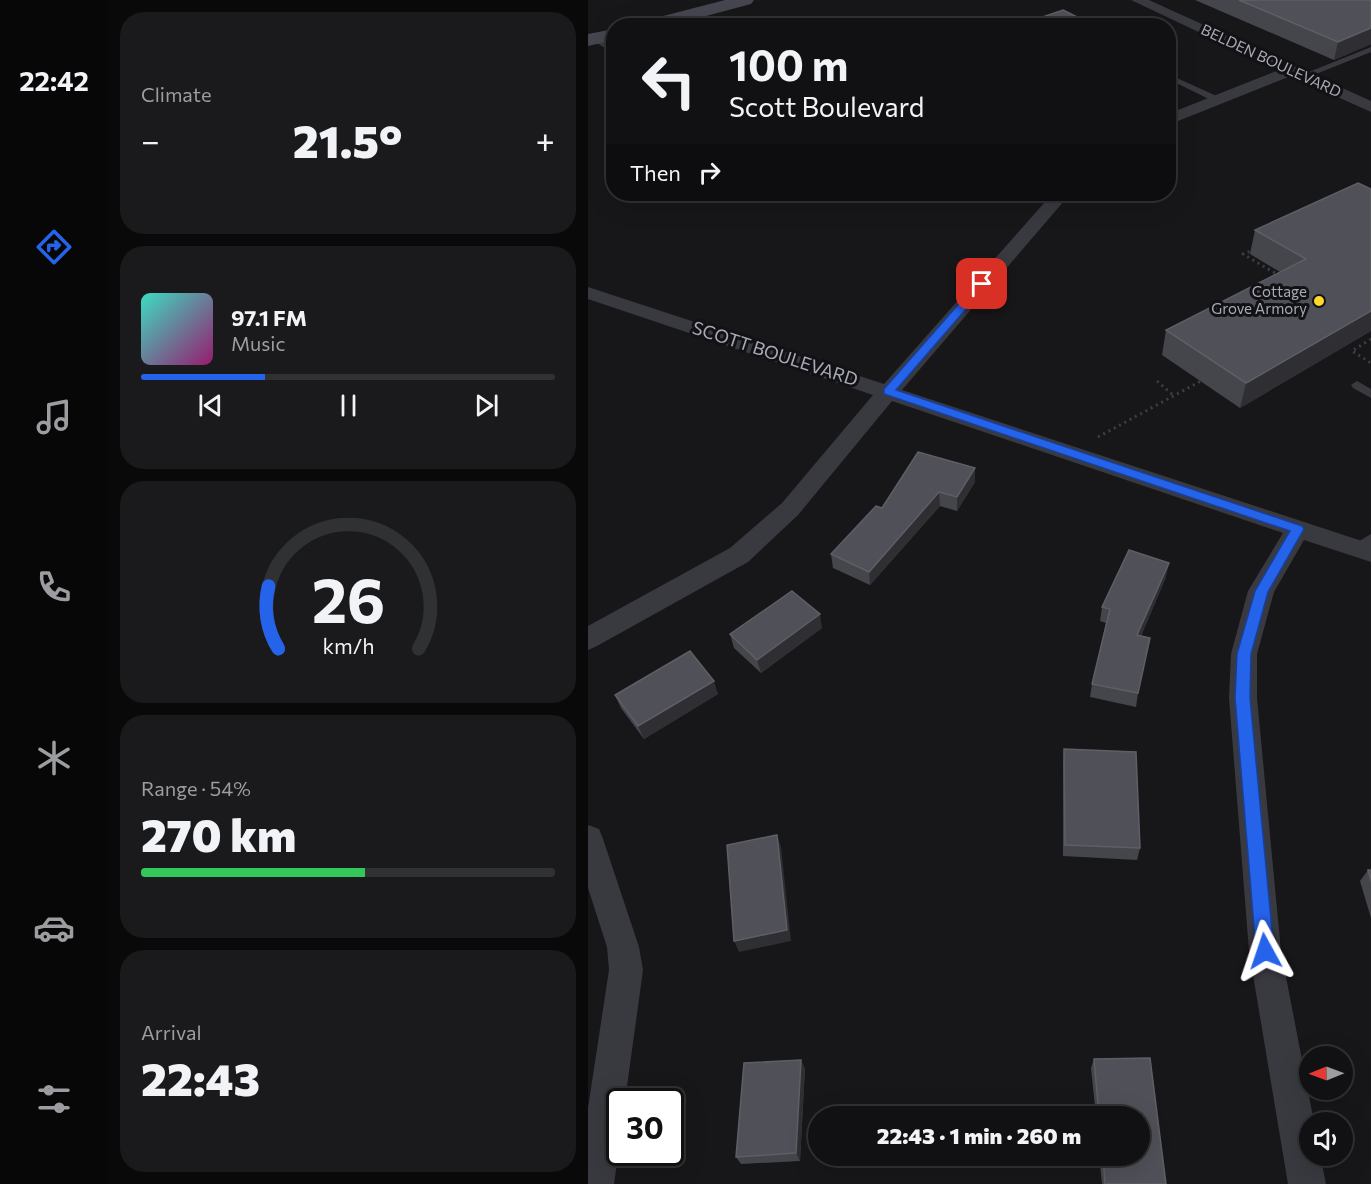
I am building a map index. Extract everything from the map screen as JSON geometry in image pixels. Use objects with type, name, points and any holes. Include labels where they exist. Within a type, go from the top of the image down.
[{"type":"street","points":[[676,18],[745,0]]},
{"type":"street","name":"BELDEN BOULEVARD","points":[[1138,0],[1371,107]]},
{"type":"street","points":[[1176,117],[1297,73]]},
{"type":"street","points":[[588,639],[739,555],[790,509],[888,392],[1055,201]]},
{"type":"street","name":"SCOTT BOULEVARD","points":[[588,293],[1298,529],[1366,547]]},
{"type":"street","points":[[1298,529],[1261,591],[1244,654],[1243,698],[1265,951],[1307,1184]]},
{"type":"street","points":[[588,839],[623,947],[626,970],[595,1184]]},
{"type":"lane","points":[[1297,73],[1371,49]]},
{"type":"lane","points":[[1176,80],[1218,100]]},
{"type":"lane","points":[[1357,385],[1371,394]]},
{"type":"path","points":[[1264,244],[1244,254],[1287,280]]},
{"type":"path","points":[[1371,339],[1352,351],[1371,363]]},
{"type":"path","points":[[1156,381],[1174,396]]},
{"type":"path","points":[[1071,452],[1200,381]]},
{"type":"building","points":[[1239,0],[1371,0],[1371,28],[1338,42]]},
{"type":"building","points":[[1063,10],[1079,18],[1040,18]]},
{"type":"building","name":"Cottage Grove Armory","points":[[1358,183],[1371,189],[1371,311],[1246,383],[1166,330],[1306,259],[1255,230]]},
{"type":"building","points":[[918,452],[975,468],[957,497],[939,492],[869,572],[831,554],[876,506],[882,508]]},
{"type":"building","points":[[1129,550],[1169,563],[1137,635],[1150,638],[1138,693],[1092,684],[1110,609],[1102,607]]},
{"type":"building","points":[[792,591],[820,614],[757,660],[730,634]]},
{"type":"building","points":[[690,651],[714,681],[638,726],[615,695]]},
{"type":"building","points":[[1064,749],[1136,752],[1140,848],[1065,845]]},
{"type":"building","points":[[777,835],[787,930],[734,941],[727,845]]},
{"type":"building","points":[[1150,1058],[1166,1184],[1105,1184],[1104,1166],[1150,1166],[1150,1106],[1098,1106],[1094,1059]]},
{"type":"building","points":[[801,1060],[796,1153],[736,1157],[744,1063]]},
{"type":"place","name":"Cottage Grove Armory","points":[[1319,301]]},
{"type":"route","points":[[982,284],[888,392],[1298,529],[1261,591],[1244,654],[1243,698],[1265,951]]}]
